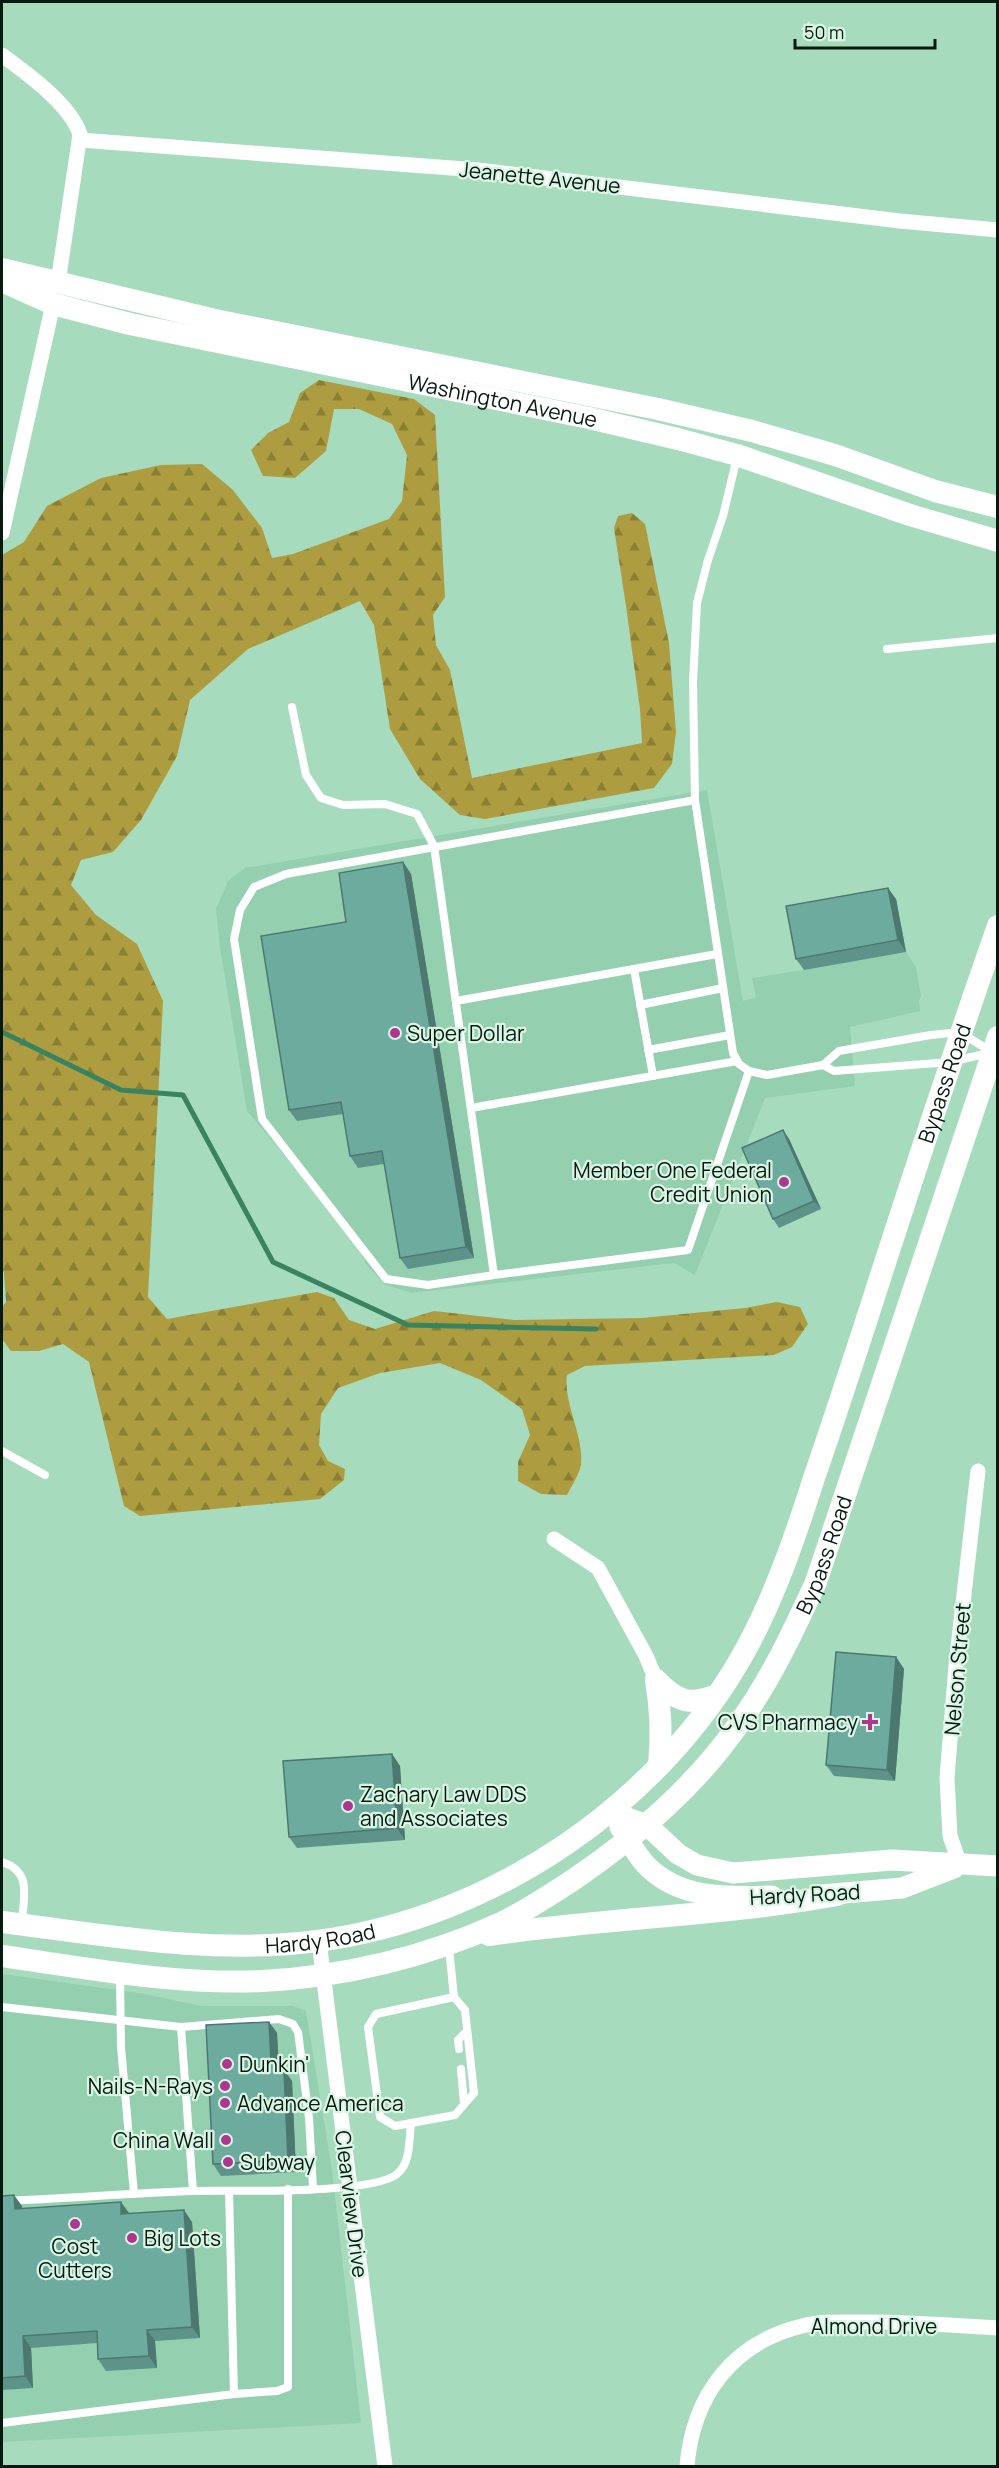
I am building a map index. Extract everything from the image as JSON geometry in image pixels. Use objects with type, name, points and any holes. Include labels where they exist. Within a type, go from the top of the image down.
[{"type":"main road","name":"Washington Avenue","points":[[2,269],[55,294],[215,320],[658,409],[752,431],[835,455],[934,490],[998,507]]},
{"type":"main road","name":"Washington Avenue","points":[[2,281],[55,294],[191,338],[629,427],[737,455],[829,485],[910,515],[993,535]]},
{"type":"main road","name":"Bypass Road","points":[[610,1812],[659,1766],[690,1732],[717,1695],[745,1650],[790,1550],[960,1032],[998,926]]},
{"type":"main road","name":"Bypass Road","points":[[455,1941],[501,1923],[539,1902],[608,1857],[629,1840],[704,1768],[737,1727],[761,1691],[789,1643],[816,1582],[995,1045]]},
{"type":"main road","points":[[656,1680],[667,1691],[690,1701],[698,1702],[717,1695]]},
{"type":"main road","points":[[656,1680],[662,1719],[659,1766]]},
{"type":"main road","name":"Hardy Road","points":[[610,1812],[647,1825],[678,1854],[696,1864],[733,1873],[892,1860],[998,1866]]},
{"type":"main road","name":"Hardy Road","points":[[610,1812],[647,1867],[664,1881],[691,1892],[710,1896],[837,1895],[902,1888],[960,1865]]},
{"type":"main road","name":"Hardy Road","points":[[11,1923],[164,1943],[215,1947],[266,1946],[319,1941],[403,1923],[491,1889],[565,1844],[610,1812]]},
{"type":"main road","points":[[455,1941],[605,1920],[774,1906],[837,1895]]},
{"type":"main road","name":"Hardy Road","points":[[2,1956],[187,1979],[259,1981],[324,1975],[414,1956],[455,1941]]},
{"type":"street","points":[[2,55],[33,79],[64,110],[76,124],[80,140],[55,294],[2,533]]},
{"type":"street","name":"Jeanette Avenue","points":[[80,140],[478,170],[900,221],[998,230]]},
{"type":"street","name":"Nelson Street","points":[[960,1865],[950,1836],[947,1778],[956,1665],[978,1471]]},
{"type":"street","points":[[554,1539],[598,1568],[646,1656],[656,1680]]},
{"type":"street","name":"Clearview Drive","points":[[319,1941],[385,2466]]},
{"type":"street","name":"Almond Drive","points":[[687,2466],[695,2421],[708,2392],[739,2356],[782,2332],[824,2322],[899,2322],[998,2328]]},
{"type":"lane","points":[[737,455],[723,516],[697,603],[693,670],[694,800],[733,1053],[748,1071],[767,1075],[823,1065],[838,1051],[960,1032],[995,1045]]},
{"type":"lane","points":[[887,649],[998,638]]},
{"type":"lane","points":[[292,707],[306,775],[321,798],[343,805],[385,804],[417,814],[434,846],[494,1275]]},
{"type":"lane","points":[[694,800],[286,874],[254,887],[240,910],[234,939],[262,1119],[386,1279],[428,1285],[688,1250],[748,1071]]},
{"type":"lane","points":[[456,1001],[717,954]]},
{"type":"lane","points":[[634,969],[653,1076]]},
{"type":"lane","points":[[640,1005],[723,988]]},
{"type":"lane","points":[[648,1050],[730,1035]]},
{"type":"lane","points":[[823,1065],[834,1071],[950,1062],[995,1045]]},
{"type":"lane","points":[[471,1108],[737,1060]]},
{"type":"lane","points":[[2,1451],[45,1475]]},
{"type":"lane","points":[[2,1863],[17,1869],[22,1876],[11,1923]]},
{"type":"lane","points":[[454,1997],[376,2014],[368,2027],[380,2117],[395,2126],[455,2115],[474,2093],[465,2010],[454,1997],[455,1941]]},
{"type":"lane","points":[[120,1972],[120,2019],[134,2194]]},
{"type":"lane","points":[[2,2007],[181,2027],[279,2019],[292,2024],[298,2032],[309,2118],[313,2188]]},
{"type":"lane","points":[[181,2027],[193,2191]]},
{"type":"lane","points":[[459,2049],[458,2040],[467,2031]]},
{"type":"lane","points":[[461,2069],[464,2104]]},
{"type":"lane","points":[[2,2201],[193,2191],[350,2187],[378,2183],[397,2174],[406,2161],[411,2123]]},
{"type":"lane","points":[[2,2423],[234,2394],[278,2391],[288,2387],[288,2189]]},
{"type":"lane","points":[[229,2191],[234,2394]]},
{"type":"shaded area","points":[[707,790],[743,1001],[756,997],[752,978],[804,970],[794,918],[896,899],[906,952],[916,967],[921,996],[920,1011],[850,1027],[855,1086],[765,1098],[695,1275],[674,1263],[411,1293],[384,1284],[366,1264],[354,1238],[247,1111],[220,947],[216,909],[228,881],[245,868]]},
{"type":"shaded area","points":[[2,1974],[139,1993],[202,2006],[293,2006],[306,2011],[332,2170],[361,2423],[2,2442]]},
{"type":"green space","points":[[319,380],[414,399],[435,415],[445,597],[433,615],[436,645],[450,670],[472,778],[642,743],[640,709],[614,528],[618,516],[632,513],[645,524],[669,643],[676,732],[672,764],[654,788],[485,819],[460,815],[420,779],[390,729],[374,625],[360,601],[248,649],[190,700],[177,756],[141,820],[113,852],[81,860],[71,885],[96,915],[137,944],[163,1001],[148,1297],[167,1319],[317,1292],[334,1298],[349,1320],[375,1329],[434,1311],[514,1320],[642,1318],[745,1308],[777,1302],[800,1307],[808,1324],[792,1347],[774,1355],[585,1366],[567,1375],[568,1398],[578,1435],[581,1458],[579,1472],[567,1495],[541,1494],[518,1481],[518,1462],[530,1435],[522,1409],[481,1380],[440,1363],[380,1373],[338,1388],[321,1414],[319,1445],[328,1461],[345,1469],[344,1480],[320,1499],[140,1516],[124,1506],[89,1362],[63,1344],[39,1351],[11,1351],[2,1339],[2,1307],[6,1302],[2,1269],[2,555],[24,542],[47,506],[101,478],[161,465],[202,464],[233,490],[262,528],[272,558],[293,554],[389,519],[402,501],[407,455],[392,424],[359,409],[334,409],[326,451],[295,478],[263,476],[251,450],[268,433],[289,422],[300,393]]},
{"type":"building","points":[[403,862],[466,1247],[400,1258],[382,1151],[350,1156],[341,1102],[289,1110],[261,936],[346,922],[339,873]]},
{"type":"building","points":[[888,888],[898,940],[796,959],[786,906]]},
{"type":"building","points":[[783,1130],[814,1201],[773,1219],[742,1148]]},
{"type":"building","name":"CVS Pharmacy","points":[[836,1652],[896,1657],[887,1770],[826,1765]]},
{"type":"building","name":"Zachary Law DDS and Associates","points":[[392,1754],[397,1828],[289,1837],[283,1761]]},
{"type":"building","points":[[269,2022],[271,2060],[284,2070],[288,2160],[213,2164],[206,2025]]},
{"type":"building","points":[[14,2195],[15,2209],[121,2202],[121,2214],[184,2210],[192,2327],[147,2330],[149,2356],[98,2359],[97,2331],[23,2336],[25,2376],[2,2378],[2,2196]]},
{"type":"waterway","points":[[2,1032],[121,1090],[183,1095],[273,1262],[408,1325],[596,1329]]},
{"type":"place","name":"Super Dollar","points":[[395,1033]]},
{"type":"place","name":"Member One Federal Credit Union","points":[[784,1182]]},
{"type":"place","name":"CVS Pharmacy","points":[[870,1722]]},
{"type":"place","name":"Zachary Law DDS and Associates","points":[[348,1806]]},
{"type":"place","name":"Dunkin'","points":[[227,2064]]},
{"type":"place","name":"Nails-N-Rays","points":[[225,2086]]},
{"type":"place","name":"Advance America","points":[[225,2103]]},
{"type":"place","name":"China Wall","points":[[226,2140]]},
{"type":"place","name":"Subway","points":[[228,2162]]},
{"type":"place","name":"Cost Cutters","points":[[75,2224]]},
{"type":"place","name":"Big Lots","points":[[132,2238]]}]
